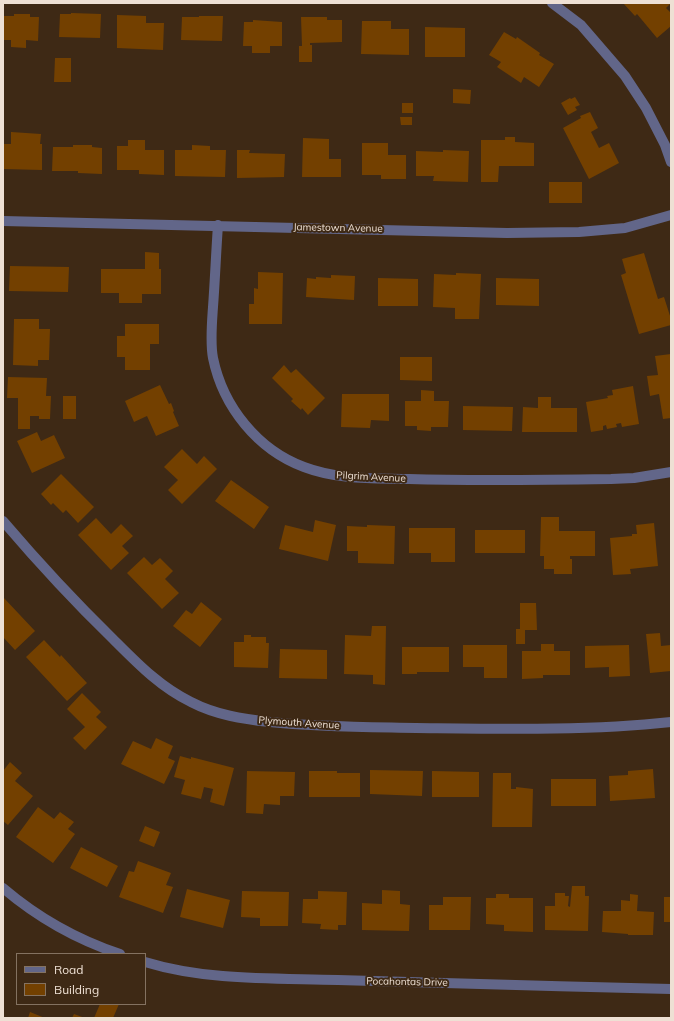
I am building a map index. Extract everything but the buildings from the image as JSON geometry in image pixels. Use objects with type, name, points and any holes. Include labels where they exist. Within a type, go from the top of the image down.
[{"type":"street","points":[[552,3],[582,25],[625,76],[646,108],[665,145],[671,162]]},
{"type":"street","name":"Jamestown Avenue","points":[[3,221],[507,233],[579,232],[625,228],[671,216]]},
{"type":"street","name":"Pilgrim Avenue","points":[[218,225],[213,320],[213,356],[217,373],[227,397],[237,414],[259,440],[287,459],[304,467],[349,478],[444,480],[612,479],[634,478],[671,472]]},
{"type":"street","name":"Plymouth Avenue","points":[[3,521],[87,614],[144,670],[168,689],[191,702],[223,714],[246,719],[325,727],[508,729],[630,727],[671,722]]},
{"type":"street","points":[[3,888],[43,918],[90,942],[118,953]]},
{"type":"street","name":"Pocahontas Drive","points":[[146,962],[184,972],[246,977],[671,989]]}]
